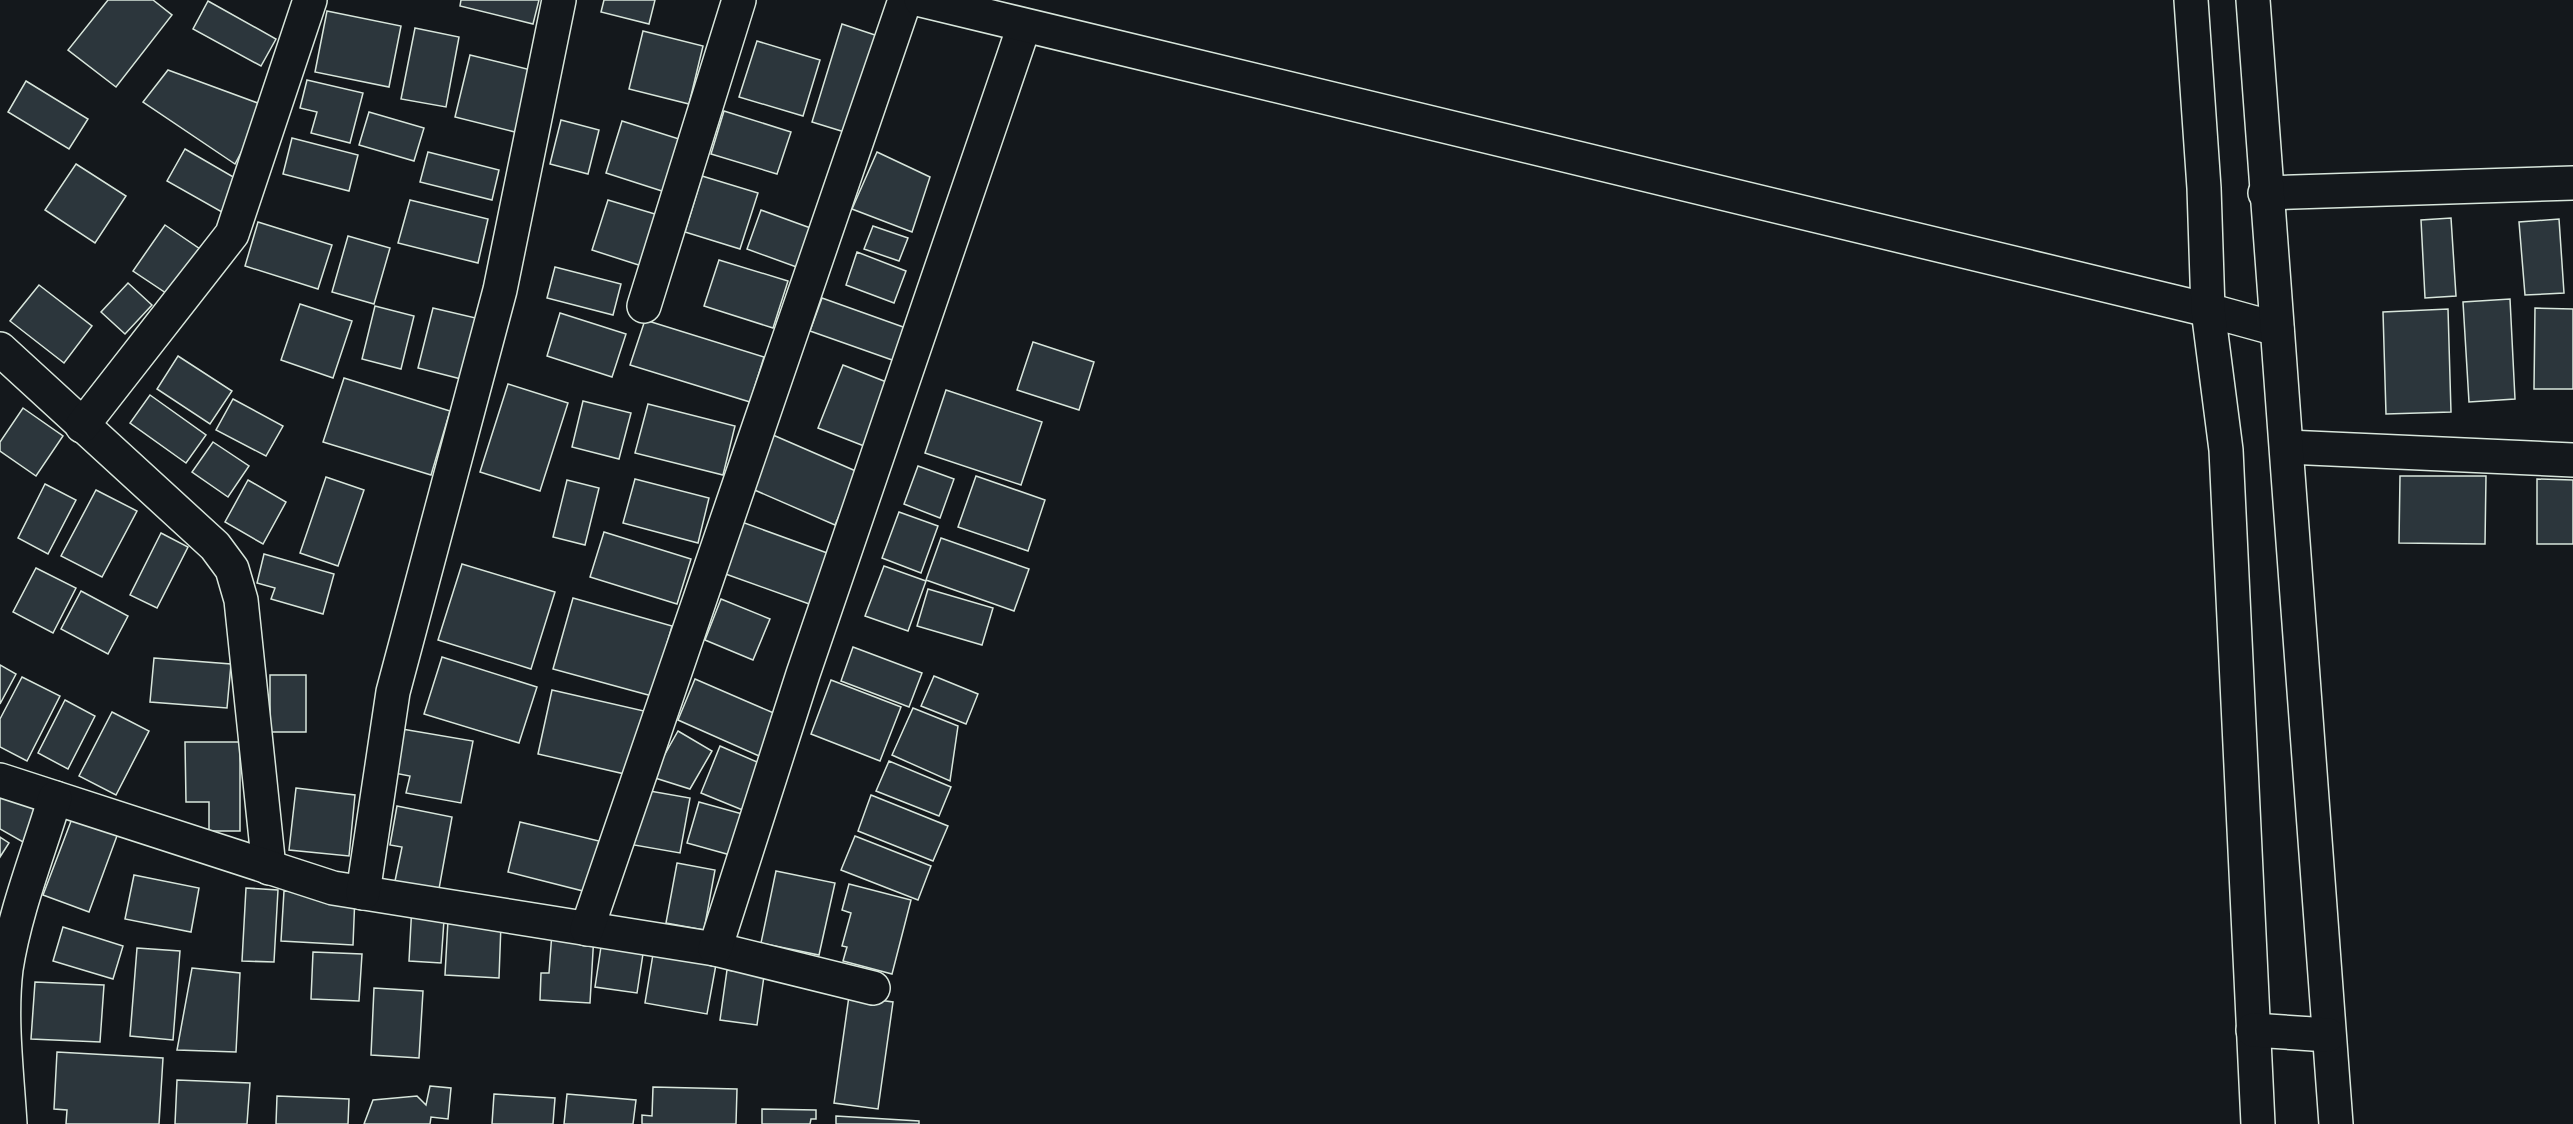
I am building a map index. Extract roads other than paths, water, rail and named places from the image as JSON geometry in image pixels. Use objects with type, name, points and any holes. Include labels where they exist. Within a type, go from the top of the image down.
[{"type":"main road","points":[[82,426],[232,234],[310,0]]},
{"type":"main road","points":[[363,893],[393,692],[500,290],[559,0]]},
{"type":"main road","points":[[644,306],[739,0]]},
{"type":"main road","points":[[587,929],[905,0]]},
{"type":"main road","points":[[921,0],[2208,310],[2277,329]]},
{"type":"main road","points":[[2191,0],[2204,188],[2208,310],[2226,450],[2258,1124]]},
{"type":"main road","points":[[2253,0],[2265,194],[2287,447],[2336,1124]]},
{"type":"main road","points":[[715,949],[801,681],[1024,26]]},
{"type":"main road","points":[[2265,194],[2573,183]]},
{"type":"main road","points":[[0,350],[215,546],[232,570],[241,600],[269,867]]},
{"type":"main road","points":[[2287,447],[2573,460]]},
{"type":"main road","points":[[0,780],[333,888],[715,949],[873,988]]},
{"type":"main road","points":[[10,1124],[4,1020],[6,971],[12,935],[55,798]]},
{"type":"main road","points":[[2253,1030],[2328,1035]]}]
